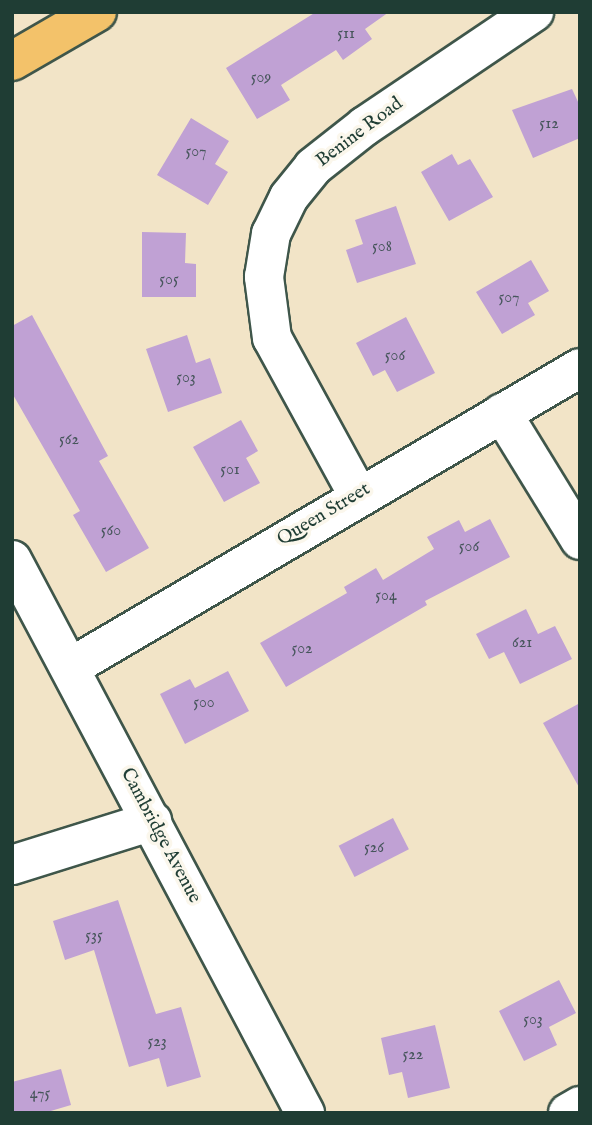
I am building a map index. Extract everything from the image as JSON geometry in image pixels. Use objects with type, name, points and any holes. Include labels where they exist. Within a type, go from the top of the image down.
[{"type":"main road","points":[[12,61],[97,12]]},
{"type":"street","name":"Benine Road","points":[[358,495],[272,338],[264,277],[271,234],[289,197],[313,167],[365,126],[534,12]]},
{"type":"street","name":"Queen Street","points":[[71,667],[358,495],[580,368]]},
{"type":"street","points":[[502,413],[580,540]]},
{"type":"street","name":"Cambridge Avenue","points":[[12,560],[305,1113]]},
{"type":"street","points":[[12,865],[152,821]]},
{"type":"street","points":[[568,1113],[580,1106]]},
{"type":"building","points":[[316,12],[389,12],[365,29],[372,39],[343,60],[336,50],[281,85],[290,100],[257,119],[226,68]]},
{"type":"building","points":[[572,89],[580,106],[580,138],[533,158],[512,110]]},
{"type":"building","points":[[191,118],[229,141],[215,164],[228,172],[208,205],[157,175]]},
{"type":"building","points":[[452,154],[458,165],[470,159],[493,197],[449,221],[421,172]]},
{"type":"building","points":[[396,206],[416,264],[357,283],[346,250],[363,244],[355,220]]},
{"type":"building","points":[[142,232],[186,233],[185,263],[196,264],[196,297],[142,297]]},
{"type":"building","points":[[531,260],[549,291],[528,303],[535,315],[502,334],[476,292]]},
{"type":"building","points":[[32,315],[108,456],[99,461],[149,548],[106,572],[73,515],[80,511],[12,393],[12,326]]},
{"type":"building","points":[[406,317],[435,373],[397,392],[385,370],[373,376],[356,343]]},
{"type":"building","points":[[187,335],[196,363],[210,358],[222,393],[168,412],[146,349]]},
{"type":"building","points":[[241,420],[258,451],[246,458],[260,483],[224,502],[193,447]]},
{"type":"building","points":[[490,519],[510,557],[425,601],[427,605],[286,687],[260,643],[347,593],[344,587],[376,568],[383,580],[434,549],[427,537],[459,520],[465,532]]},
{"type":"building","points":[[526,609],[538,634],[555,626],[572,659],[520,684],[504,652],[489,659],[476,634]]},
{"type":"building","points":[[228,671],[249,711],[185,744],[160,694],[190,679],[195,688]]},
{"type":"building","points":[[580,703],[580,789],[543,723]]},
{"type":"building","points":[[393,818],[409,849],[355,877],[339,846]]},
{"type":"building","points":[[118,900],[156,1014],[181,1007],[201,1077],[167,1087],[159,1058],[129,1067],[94,950],[65,960],[53,921]]},
{"type":"building","points":[[559,980],[576,1013],[549,1027],[557,1045],[524,1061],[499,1011]]},
{"type":"building","points":[[435,1025],[450,1088],[408,1098],[402,1072],[389,1075],[381,1038]]},
{"type":"building","points":[[61,1069],[71,1105],[44,1113],[12,1113],[12,1082]]}]
